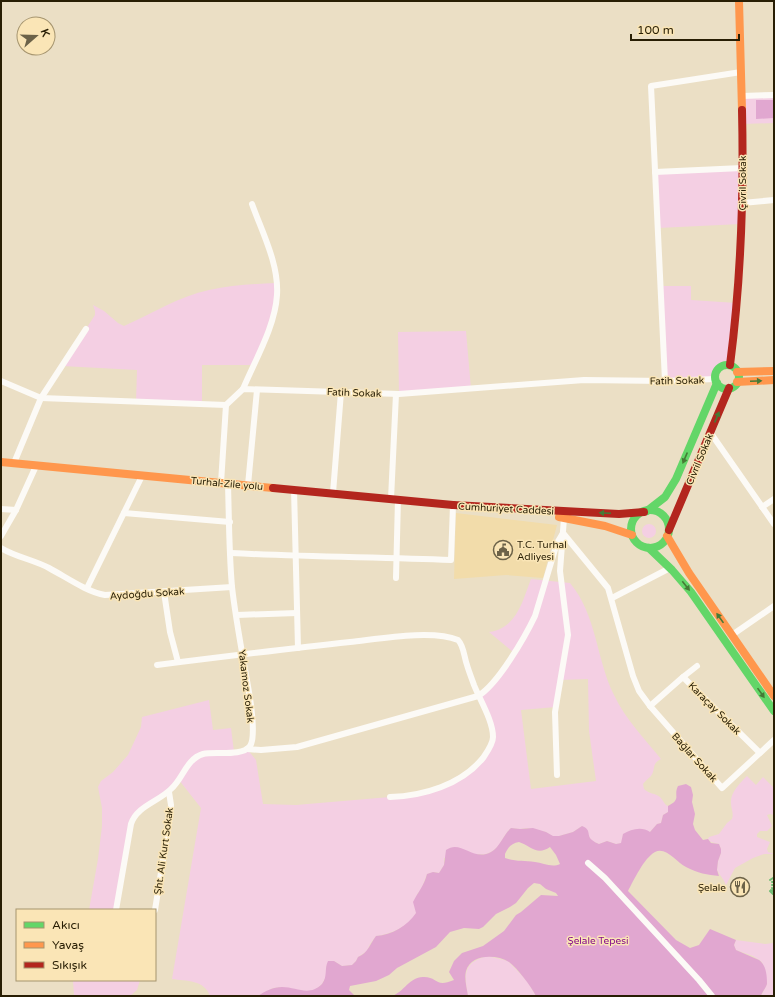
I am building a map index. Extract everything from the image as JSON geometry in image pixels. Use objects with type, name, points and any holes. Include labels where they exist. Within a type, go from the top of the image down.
[{"type":"main road","name":"Çivril Sokak","points":[[730,365],[737,299],[742,203],[742,96],[739,1]]},
{"type":"main road","points":[[724,365],[730,365],[737,372],[737,382],[734,386],[729,388],[721,387],[716,381],[716,372],[724,365]]},
{"type":"main road","points":[[737,372],[774,371]]},
{"type":"main road","points":[[737,382],[774,380]]},
{"type":"main road","name":"Civril Sokak","points":[[646,511],[665,497],[676,479],[716,381]]},
{"type":"main road","name":"Civril Sokak","points":[[668,533],[729,388]]},
{"type":"main road","name":"Turhal-Zile yolu","points":[[1,462],[453,505]]},
{"type":"main road","name":"Cumhuriyet Caddesi","points":[[453,505],[619,514],[654,511],[662,515],[668,524],[668,533],[682,562],[774,696]]},
{"type":"main road","name":"Cumhuriyet Caddesi","points":[[453,505],[582,520],[632,535],[640,546],[649,548],[670,568],[691,592],[774,711]]},
{"type":"main road","points":[[632,535],[634,520],[638,515],[646,511]]},
{"type":"main road","points":[[649,548],[662,544],[668,533]]},
{"type":"street","points":[[665,381],[651,86],[741,72]]},
{"type":"street","points":[[742,96],[774,95]]},
{"type":"street","points":[[655,172],[742,168]]},
{"type":"street","points":[[742,203],[774,200]]},
{"type":"street","points":[[1,382],[41,398],[226,405],[243,389],[269,329],[277,294],[273,263],[252,204]]},
{"type":"street","points":[[14,463],[41,398],[86,329]]},
{"type":"street","name":"Fatih Sokak","points":[[243,389],[396,394],[584,380],[716,381]]},
{"type":"street","points":[[248,485],[257,390]]},
{"type":"street","points":[[333,493],[341,392]]},
{"type":"street","points":[[396,394],[394,499],[396,578]]},
{"type":"street","name":"Yakamoz Sokak","points":[[226,405],[224,483],[230,522],[232,587],[252,708],[251,742],[246,749]]},
{"type":"street","points":[[710,432],[774,524]]},
{"type":"street","points":[[1,536],[16,510],[36,466]]},
{"type":"street","points":[[87,588],[142,476]]},
{"type":"street","points":[[294,489],[298,648]]},
{"type":"street","points":[[762,507],[774,499]]},
{"type":"street","points":[[231,553],[451,560],[453,505]]},
{"type":"street","points":[[1,509],[16,510]]},
{"type":"street","points":[[124,513],[230,522]]},
{"type":"street","points":[[557,775],[555,712],[568,635],[560,571],[564,518]]},
{"type":"street","points":[[116,909],[133,818],[141,810],[168,792],[179,780],[191,761],[196,757],[209,753],[232,752],[246,749],[261,750],[297,747],[478,696],[484,692],[498,677],[535,616],[557,543],[563,533]]},
{"type":"street","name":"Bağlar Sokak","points":[[563,533],[607,585],[612,598],[633,676],[639,691],[650,706],[722,788],[774,740]]},
{"type":"street","name":"Aydoğdu Sokak","points":[[1,548],[18,557],[49,568],[87,588],[105,595],[232,587]]},
{"type":"street","points":[[612,598],[670,568]]},
{"type":"street","points":[[164,592],[170,632],[178,662]]},
{"type":"street","points":[[732,635],[774,606]]},
{"type":"street","points":[[237,615],[297,613]]},
{"type":"street","points":[[157,665],[298,648],[425,635],[456,638],[462,646],[467,666],[478,696],[490,721],[493,738],[492,744],[477,765],[459,779],[418,795],[390,797]]},
{"type":"street","points":[[683,677],[697,666]]},
{"type":"street","name":"Karaçay Sokak","points":[[650,706],[683,677],[760,753]]},
{"type":"street","name":"Şht. Ali Kurt Sokak","points":[[155,909],[170,816],[168,792]]},
{"type":"street","points":[[588,863],[605,878],[694,974],[712,996]]},
{"type":"shaded area","points":[[774,95],[774,123],[743,124],[742,96]]},
{"type":"shaded area","points":[[742,168],[741,224],[658,228],[655,172]]},
{"type":"shaded area","points":[[276,283],[274,311],[253,365],[202,365],[202,404],[136,402],[137,370],[62,366],[95,315],[93,305],[104,311],[124,326],[187,296],[217,288]]},
{"type":"shaded area","points":[[660,286],[691,286],[691,300],[737,303],[727,365],[718,369],[715,379],[665,381]]},
{"type":"shaded area","points":[[466,331],[471,389],[399,394],[398,332]]},
{"type":"shaded area","name":"T.C. Turhal Adliyesi","points":[[456,513],[557,525],[543,578],[506,575],[454,579]]},
{"type":"shaded area","points":[[646,524],[652,524],[656,528],[656,534],[652,538],[646,538],[642,534],[642,528]]},
{"type":"shaded area","points":[[531,579],[570,583],[579,596],[591,623],[603,667],[614,695],[624,712],[661,759],[656,763],[651,776],[643,784],[646,791],[661,798],[668,806],[668,812],[663,815],[661,823],[657,824],[650,832],[623,834],[622,843],[616,844],[607,841],[599,844],[592,841],[582,826],[573,832],[559,836],[552,836],[546,832],[527,828],[511,828],[493,851],[485,854],[466,854],[444,858],[444,865],[439,873],[434,872],[427,874],[421,890],[417,894],[416,913],[413,918],[404,926],[393,932],[376,936],[367,951],[358,957],[352,965],[342,966],[334,961],[326,967],[327,975],[322,984],[315,990],[305,994],[282,987],[273,988],[258,996],[210,996],[208,991],[199,984],[172,979],[201,808],[179,780],[136,814],[116,909],[89,909],[102,826],[102,808],[98,787],[101,781],[113,772],[128,755],[141,727],[142,717],[209,700],[213,730],[231,728],[234,752],[247,749],[256,760],[263,804],[296,805],[390,797],[433,790],[477,765],[493,738],[478,696],[484,692],[513,652],[489,632],[498,630],[512,620],[521,605]],"holes":[[[588,679],[589,731],[596,781],[531,789],[521,710],[556,707],[560,680]]]},
{"type":"shaded area","points":[[747,776],[756,785],[763,777],[774,788],[774,815],[767,815],[772,826],[767,831],[760,831],[757,834],[757,837],[770,842],[767,849],[768,852],[774,854],[764,854],[735,868],[726,885],[717,870],[721,849],[719,844],[711,842],[708,839],[709,837],[719,834],[732,819],[732,796],[736,788]]},
{"type":"shaded area","points":[[736,940],[765,944],[774,943],[774,996],[761,996],[767,984],[762,962],[753,956],[736,950],[734,945]]},
{"type":"shaded area","points":[[487,956],[508,961],[527,981],[536,996],[468,996],[466,981],[467,970],[473,962]]},
{"type":"shaded area","points":[[73,981],[140,981],[137,990],[130,996],[74,996]]},
{"type":"green space","points":[[756,100],[774,100],[774,118],[756,119]]},
{"type":"green space","name":"Şelale Tepesi","points":[[686,784],[691,787],[693,795],[692,802],[695,814],[693,824],[695,830],[703,840],[708,839],[711,843],[719,844],[721,853],[717,870],[719,876],[690,869],[667,853],[659,851],[655,852],[647,859],[628,891],[676,940],[690,948],[699,945],[710,929],[736,940],[734,945],[736,950],[759,960],[765,967],[767,984],[761,996],[536,996],[524,978],[509,962],[504,959],[484,957],[473,961],[466,971],[465,977],[468,996],[392,996],[419,977],[429,977],[440,983],[454,980],[449,972],[454,961],[462,953],[483,946],[504,931],[516,915],[541,895],[558,896],[556,893],[546,889],[540,884],[534,883],[516,903],[496,914],[483,927],[479,929],[464,928],[450,932],[436,947],[397,968],[389,975],[376,981],[350,986],[349,990],[355,996],[258,996],[263,992],[279,987],[308,991],[317,988],[324,981],[328,961],[334,961],[342,966],[352,965],[358,957],[367,951],[376,936],[388,934],[404,926],[416,913],[413,902],[423,885],[427,874],[433,872],[439,873],[444,865],[446,850],[452,847],[462,848],[473,853],[485,854],[494,850],[511,828],[533,828],[553,836],[559,836],[573,832],[582,826],[587,829],[590,838],[599,844],[607,841],[616,844],[621,843],[623,834],[626,832],[644,829],[650,832],[657,824],[661,823],[663,815],[668,812],[668,806],[676,799],[678,786]],"holes":[[[519,842],[541,851],[550,847],[560,864],[551,865],[505,858],[507,849],[510,846]]]},
{"type":"waterway","points":[[770,891],[773,894]]},
{"type":"traffic: fast","points":[[727,365],[735,369],[739,377],[735,385],[727,389],[719,385],[715,377],[719,369],[727,365]]},
{"type":"traffic: fast","points":[[647,511],[665,497],[676,479],[717,383]]},
{"type":"traffic: fast","points":[[650,510],[660,513],[666,519],[669,529],[666,539],[660,545],[650,548],[640,545],[634,539],[631,529],[634,519],[640,513],[650,510]]},
{"type":"traffic: fast","points":[[649,548],[672,570],[691,592],[774,711]]},
{"type":"traffic: slow","points":[[739,1],[742,110]]},
{"type":"traffic: slow","points":[[737,372],[774,371]]},
{"type":"traffic: slow","points":[[737,382],[774,380]]},
{"type":"traffic: slow","points":[[1,462],[273,488]]},
{"type":"traffic: slow","points":[[559,517],[605,526],[632,535]]},
{"type":"traffic: slow","points":[[667,536],[689,573],[774,696]]},
{"type":"traffic: jam","points":[[730,365],[737,301],[741,238],[743,174],[742,110]]},
{"type":"traffic: jam","points":[[669,530],[729,388]]},
{"type":"traffic: jam","points":[[273,488],[453,505]]},
{"type":"traffic: jam","points":[[453,505],[619,514],[644,512]]},
{"type":"place","name":"T.C. Turhal Adliyesi","points":[[503,550]]},
{"type":"place","name":"Şelale","points":[[740,887]]}]
